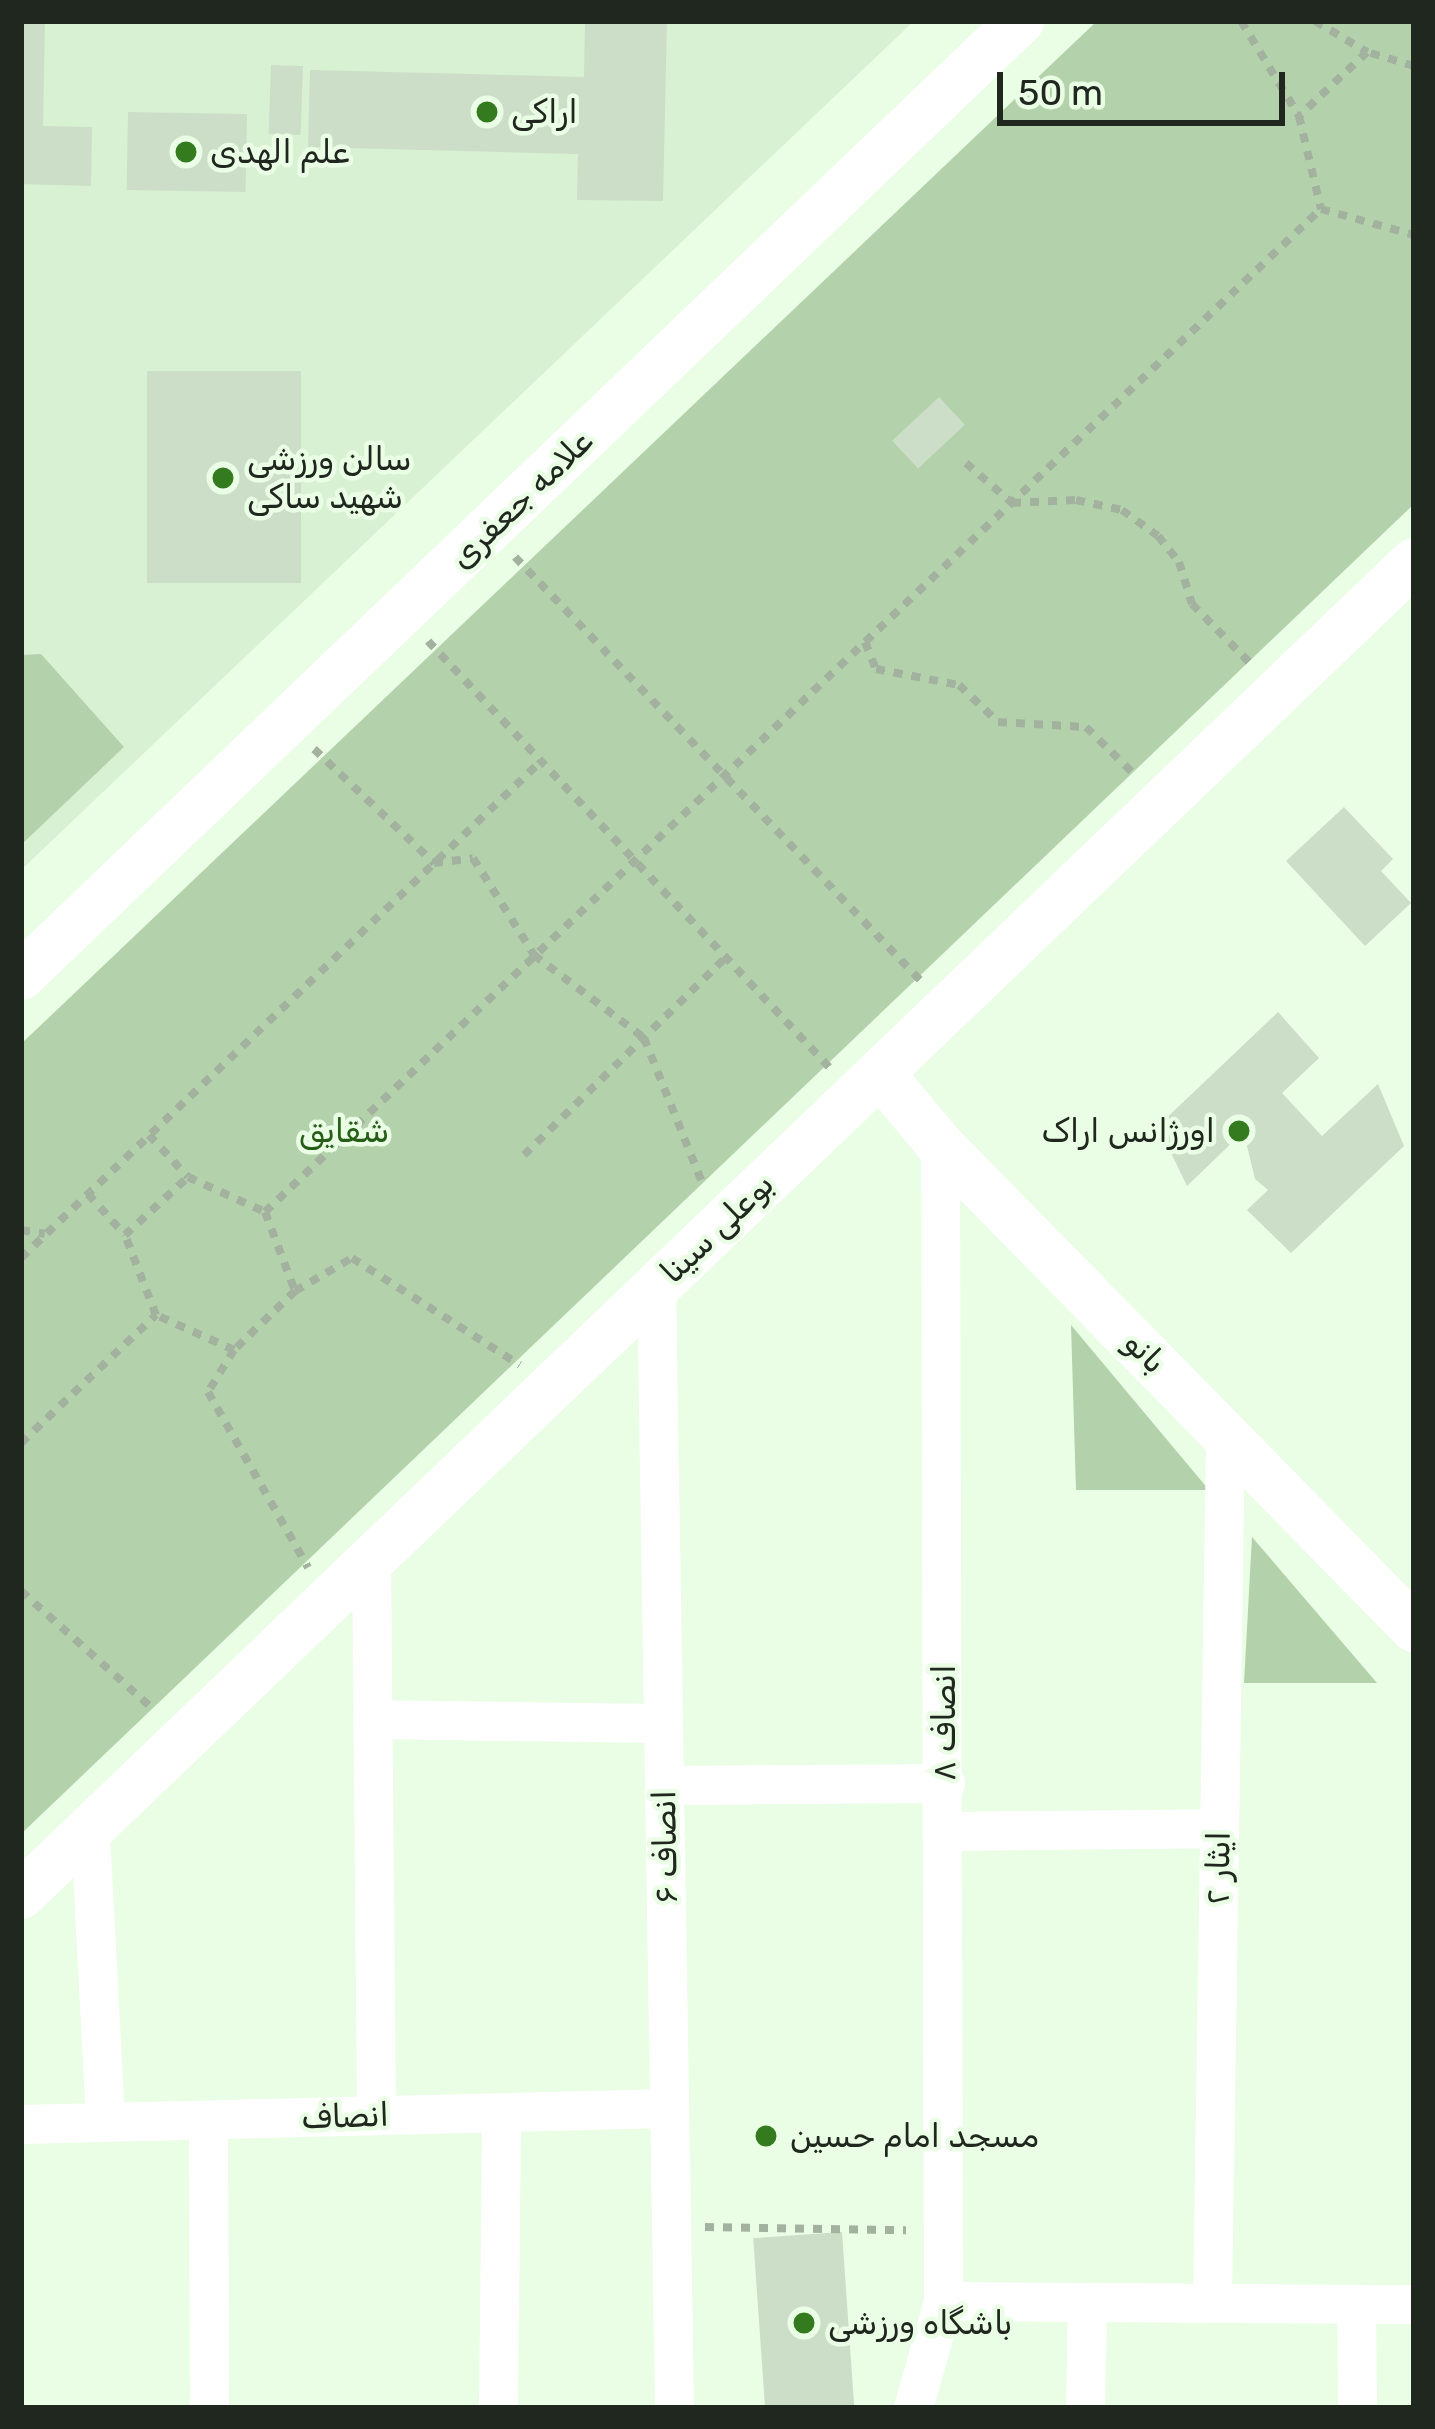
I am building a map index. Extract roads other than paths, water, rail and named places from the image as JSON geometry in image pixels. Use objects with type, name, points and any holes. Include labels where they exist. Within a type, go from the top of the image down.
[{"type":"street","name":"علامه جعفری","points":[[21,976],[1020,21]]},
{"type":"street","name":"بوعلی سینا","points":[[21,1895],[1414,562]]},
{"type":"street","name":"بانو","points":[[868,1085],[940,1145],[1414,1628]]},
{"type":"street","name":"انصاف ۸","points":[[913,2408],[943,2301],[940,1145]]},
{"type":"street","name":"انصاف ۶","points":[[656,1286],[674,2408]]},
{"type":"street","name":"ایثار ۲","points":[[1212,2303],[1225,1432]]},
{"type":"street","points":[[370,1559],[376,2115]]},
{"type":"street","points":[[371,1719],[663,1723]]},
{"type":"street","points":[[664,1785],[945,1783]]},
{"type":"street","points":[[945,1831],[1219,1828]]},
{"type":"street","points":[[90,1833],[105,2122]]},
{"type":"street","name":"انصاف","points":[[21,2124],[669,2108]]},
{"type":"street","points":[[498,2408],[501,2112]]},
{"type":"street","points":[[208,2120],[209,2408]]},
{"type":"street","points":[[943,2301],[1414,2304]]},
{"type":"street","points":[[1085,2408],[1087,2302]]},
{"type":"street","points":[[1356,2304],[1357,2408]]},
{"type":"place","name":"اراکی","points":[[487,112]]},
{"type":"place","name":"علم الهدی","points":[[186,152]]},
{"type":"place","name":"سالن ورزشی شهید ساکی","points":[[223,478]]},
{"type":"place","name":"اورژانس اراک","points":[[1239,1131]]},
{"type":"place","name":"مسجد امام حسین","points":[[766,2136]]},
{"type":"place","name":"باشگاه ورزشی","points":[[804,2323]]},
{"type":"park label","name":"شقایق","points":[[344,1131]]}]
